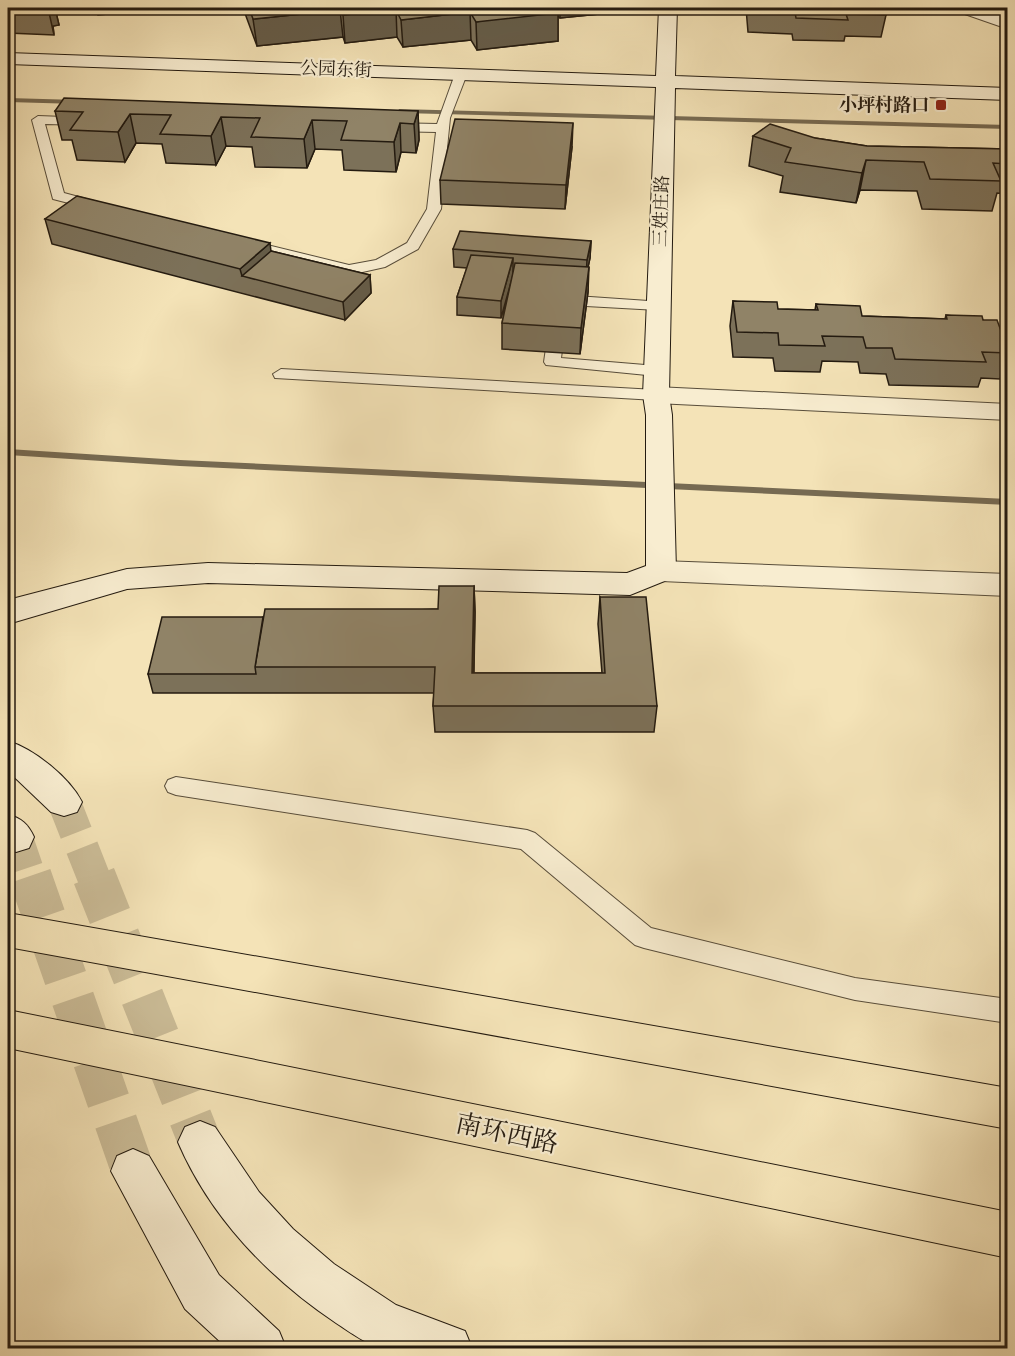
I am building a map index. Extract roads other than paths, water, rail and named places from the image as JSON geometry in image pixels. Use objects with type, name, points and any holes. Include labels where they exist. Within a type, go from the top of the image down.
[{"type":"highway","points":[[8,930],[1008,1109]]},
{"type":"highway","name":"南环西路","points":[[8,1029],[1008,1235]]},
{"type":"street","name":"三姓庄路","points":[[661,560],[657,394],[658,305],[668,8]]},
{"type":"street","points":[[965,8],[1008,24]]},
{"type":"street","name":"公园东街","points":[[8,58],[458,80],[664,101],[1008,94]]},
{"type":"street","points":[[657,394],[1008,412]]},
{"type":"street","points":[[8,614],[21,607],[127,579],[207,573],[630,584],[661,560],[1008,585]]},
{"type":"street","points":[[8,754],[28,767],[64,802]]},
{"type":"street","points":[[200,1142],[230,1191],[269,1237],[302,1268],[339,1297],[380,1322],[448,1348]]},
{"type":"street","points":[[133,1171],[202,1292],[262,1348]]},
{"type":"lane","points":[[233,240],[349,270],[380,264],[412,246],[435,208],[443,123],[458,80]]},
{"type":"lane","points":[[98,121],[38,120],[58,196],[116,211]]},
{"type":"lane","points":[[371,127],[443,123]]},
{"type":"lane","points":[[657,394],[552,362],[561,300],[658,305]]},
{"type":"lane","points":[[281,374],[657,394]]},
{"type":"lane","points":[[176,786],[527,840],[644,937],[855,989],[1008,1011]]},
{"type":"waterway","points":[[8,100],[78,102]]},
{"type":"waterway","points":[[402,111],[1008,127]]},
{"type":"waterway","points":[[8,452],[180,463],[1008,502]]},
{"type":"tunnel","points":[[64,802],[94,878]]},
{"type":"tunnel","points":[[16,837],[30,878]]},
{"type":"tunnel","points":[[30,876],[133,1171]]},
{"type":"tunnel","points":[[94,876],[200,1142]]},
{"type":"place","name":"小坪村路口","points":[[941,105]]}]
